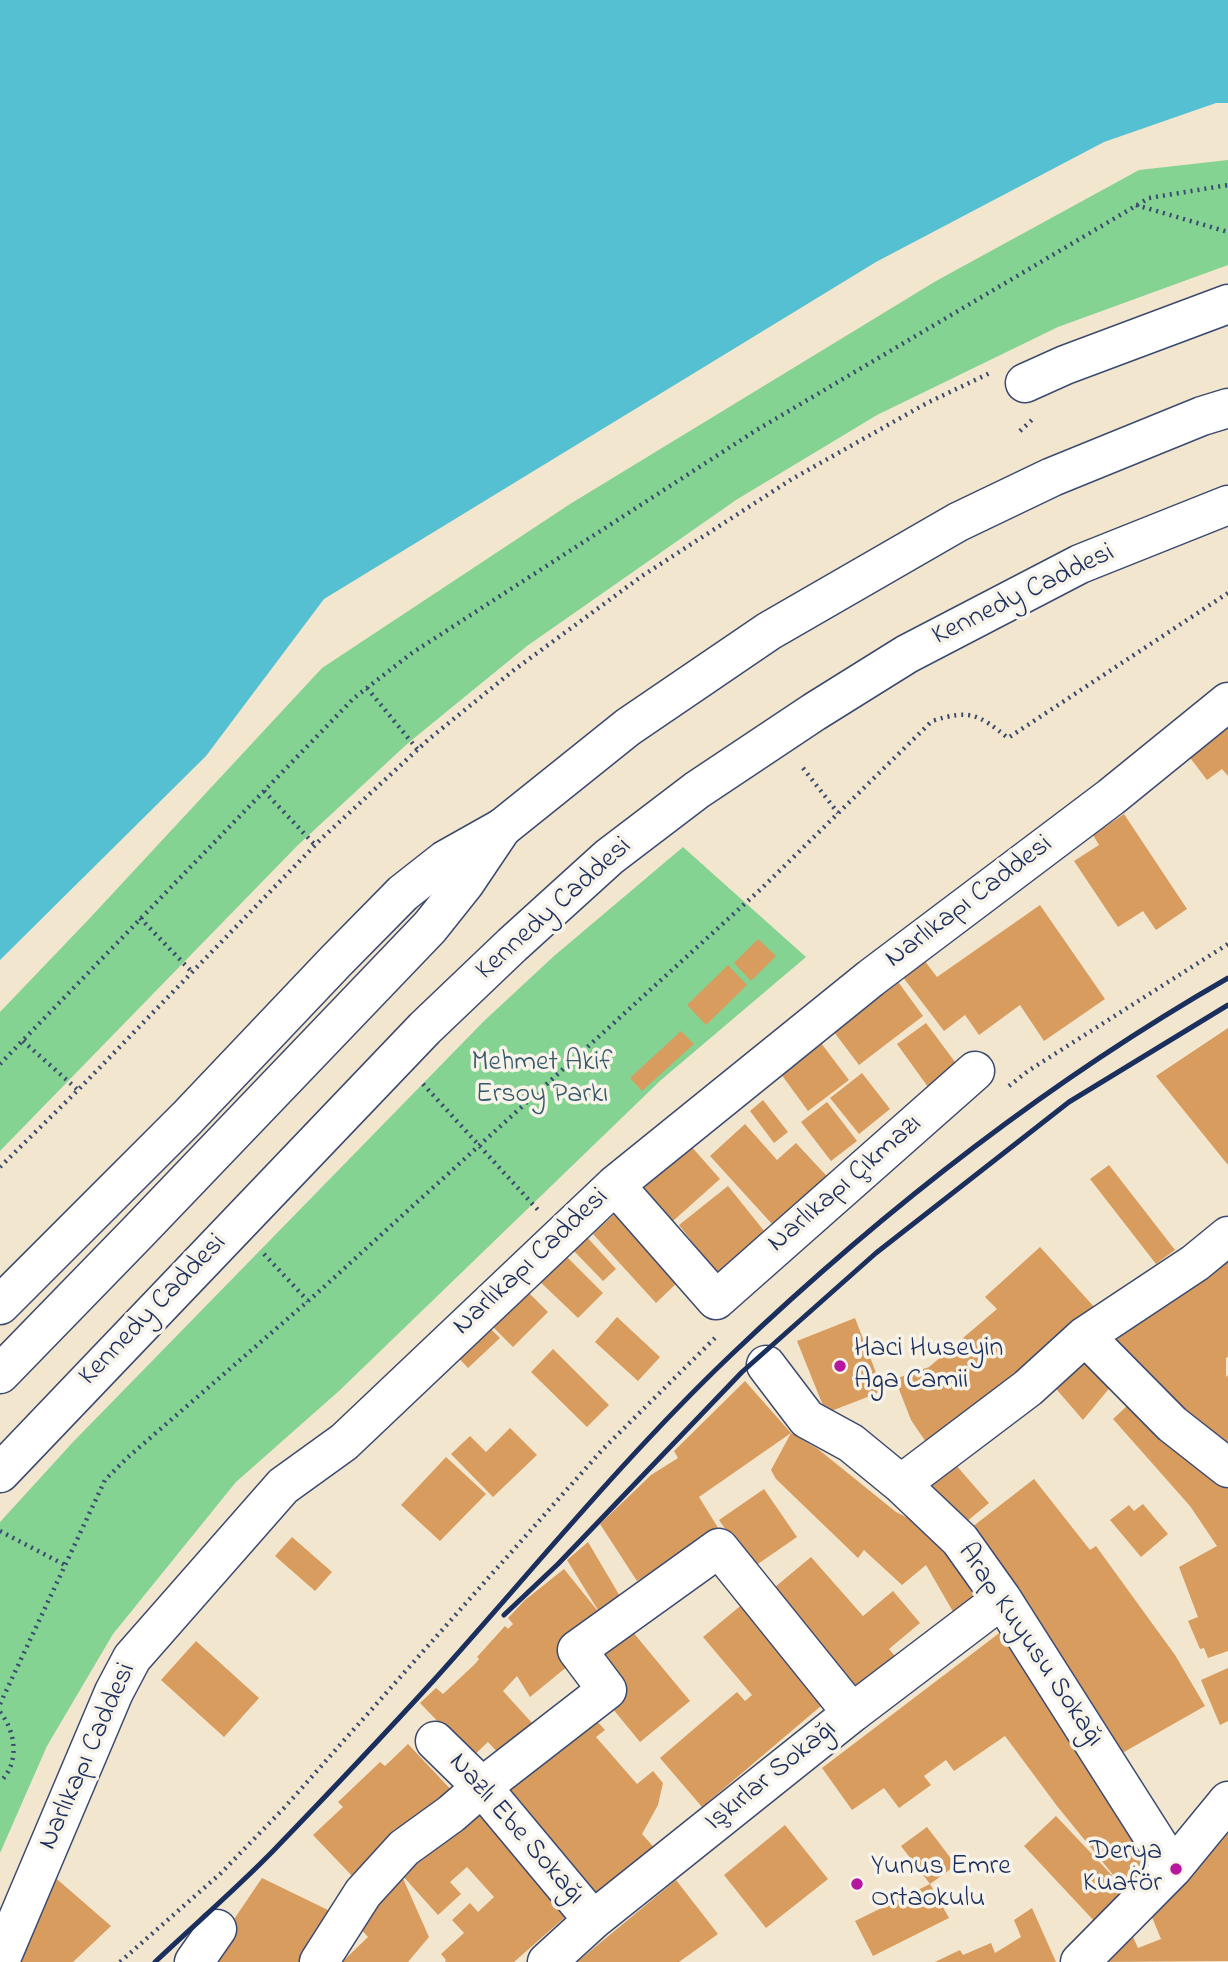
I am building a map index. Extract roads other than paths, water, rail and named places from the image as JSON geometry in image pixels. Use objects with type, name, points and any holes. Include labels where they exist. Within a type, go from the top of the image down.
[{"type":"main road","points":[[1013,375],[1065,365],[1228,304]]},
{"type":"main road","points":[[0,1305],[187,1118],[403,893],[445,860],[502,828],[628,727],[769,631],[841,588],[958,522],[1040,483],[1133,443],[1228,408]]},
{"type":"main road","name":"Kennedy Caddesi","points":[[0,1473],[425,1028],[609,857],[696,790],[907,654],[1080,564],[1228,505]]},
{"type":"main road","name":"Narlıkapı Caddesi","points":[[0,1961],[114,1692],[132,1658],[283,1486],[344,1442],[615,1185],[871,978],[1111,797],[1228,702]]},
{"type":"main road","points":[[0,1374],[430,927],[465,883],[502,828]]},
{"type":"main road","name":"Narlıkapı Çıkmazı","points":[[615,1185],[716,1300],[975,1071]]},
{"type":"main road","points":[[901,1484],[1028,1388],[1084,1336],[1195,1263],[1228,1236]]},
{"type":"main road","points":[[1084,1336],[1172,1424],[1228,1468]]},
{"type":"main road","name":"Arap Kuyusu Sokağı","points":[[766,1365],[807,1419],[852,1443],[901,1484],[960,1540],[1002,1599],[1173,1868]]},
{"type":"main road","points":[[319,1962],[363,1893],[404,1848],[607,1690],[577,1650],[719,1548],[852,1713]]},
{"type":"main road","name":"Işkırlar Sokağı","points":[[547,1962],[593,1920],[852,1713],[1002,1599]]},
{"type":"main road","name":"Nazlı Ebe Sokağı","points":[[435,1741],[482,1787],[593,1920]]},
{"type":"main road","points":[[1080,1962],[1173,1868],[1228,1801]]},
{"type":"main road","points":[[194,1962],[217,1929]]},
{"type":"water","points":[[0,0],[1228,0],[1228,103],[1216,103],[1104,142],[876,262],[324,599],[206,756],[0,960]]},
{"type":"railway","points":[[155,1962],[244,1880],[293,1830],[434,1680],[654,1433],[788,1302],[907,1200],[1032,1105],[1096,1060],[1228,978]]},
{"type":"railway","points":[[504,1615],[558,1564],[742,1372],[876,1253],[1069,1102],[1228,1005]]},
{"type":"place","name":"Haci Huseyin Aga Camii","points":[[840,1366]]},
{"type":"place","name":"Derya Kuaför","points":[[1176,1869]]},
{"type":"place","name":"Yunus Emre Ortaokulu","points":[[857,1884]]},
{"type":"park label","name":"Mehmet Akif Ersoy Parkı","points":[[542,1080]]}]
